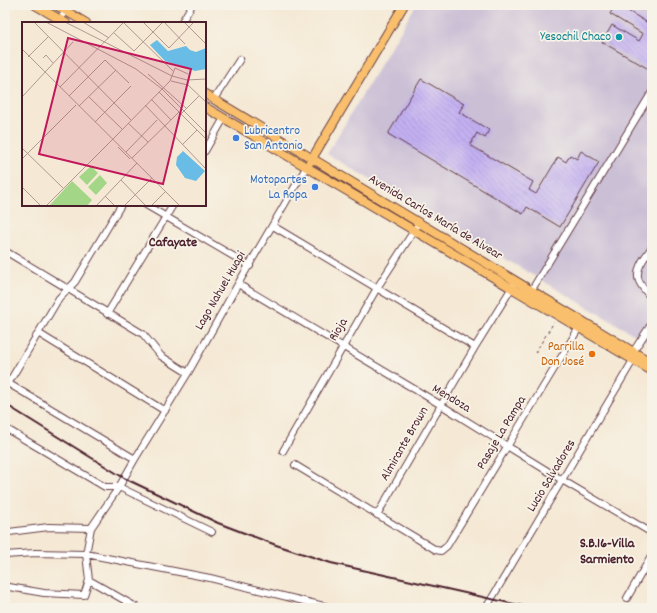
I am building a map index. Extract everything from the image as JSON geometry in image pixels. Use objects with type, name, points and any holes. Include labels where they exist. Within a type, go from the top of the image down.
[{"type":"main road","points":[[35,5],[63,21]]},
{"type":"main road","points":[[56,5],[68,8],[85,22]]},
{"type":"main road","name":"Lago Nahuel Huapi","points":[[307,166],[404,5]]},
{"type":"main road","name":"Avenida Carlos María de Alvear","points":[[206,95],[312,158],[417,227]]},
{"type":"main road","name":"Avenida Carlos María de Alvear","points":[[206,108],[417,227],[514,285],[558,315],[581,324]]},
{"type":"main road","name":"Avenida Carlos María de Alvear","points":[[514,285],[531,291],[581,324],[634,355],[652,363]]},
{"type":"main road","name":"Avenida Carlos María de Alvear","points":[[634,355],[652,371]]},
{"type":"street","points":[[182,22],[192,5]]},
{"type":"street","points":[[63,21],[68,8]]},
{"type":"street","points":[[214,99],[240,59]]},
{"type":"street","points":[[531,291],[652,92]]},
{"type":"street","points":[[206,149],[224,118]]},
{"type":"street","name":"Lago Nahuel Huapi","points":[[9,587],[44,593],[84,595],[89,580],[86,554],[91,528],[119,487],[188,373],[307,166]]},
{"type":"street","points":[[120,206],[75,282],[59,298],[7,382],[135,459]]},
{"type":"street","points":[[148,206],[250,266]]},
{"type":"street","points":[[107,314],[173,206]]},
{"type":"street","points":[[273,226],[475,347]]},
{"type":"street","name":"Rioja","points":[[283,451],[377,288],[417,227]]},
{"type":"street","points":[[652,247],[640,267],[638,277],[639,282],[652,299]]},
{"type":"street","points":[[5,251],[107,314],[143,334],[161,356],[188,373]]},
{"type":"street","name":"Mendoza","points":[[238,284],[652,533]]},
{"type":"street","name":"Almirante Brown","points":[[377,515],[475,347],[514,285]]},
{"type":"street","name":"Lucio Salvadores","points":[[486,608],[562,480],[652,323]]},
{"type":"street","name":"Pasaje La Pampa","points":[[377,515],[436,550],[442,551],[447,546],[581,324]]},
{"type":"street","points":[[38,333],[165,411]]},
{"type":"street","points":[[5,428],[105,487],[119,487],[212,532]]},
{"type":"street","points":[[295,466],[377,515]]},
{"type":"street","points":[[5,531],[9,532],[49,527],[91,528]]},
{"type":"street","points":[[5,555],[35,553],[86,554],[210,578],[332,608]]},
{"type":"street","points":[[627,598],[652,555]]},
{"type":"street","points":[[89,580],[138,608]]},
{"type":"path","points":[[535,353],[558,315]]},
{"type":"shaded area","points":[[416,5],[652,5],[652,345],[327,154]]},
{"type":"building","name":"Yesochil Chaco","points":[[615,5],[618,5],[648,23],[652,16],[652,71],[602,42],[612,25],[639,41],[643,34],[610,14]]},
{"type":"building","points":[[421,79],[464,104],[459,112],[489,130],[485,138],[477,133],[470,145],[533,182],[529,190],[536,194],[558,157],[566,162],[570,155],[577,159],[581,151],[599,162],[560,227],[527,207],[523,214],[388,134]]},
{"type":"railway","points":[[5,404],[124,478],[218,523],[276,545],[331,563],[532,608]]},
{"type":"place","name":"Yesochil Chaco","points":[[619,37]]},
{"type":"place","name":"Lubricentro San Antonio","points":[[236,138]]},
{"type":"place","name":"Motopartes La Ropa","points":[[315,187]]},
{"type":"place","name":"Parrilla Don José","points":[[592,354]]},
{"type":"district","name":"Cafayate","points":[[173,243]]},
{"type":"district","name":"S.B.16-Villa Sarmiento","points":[[607,552]]}]
